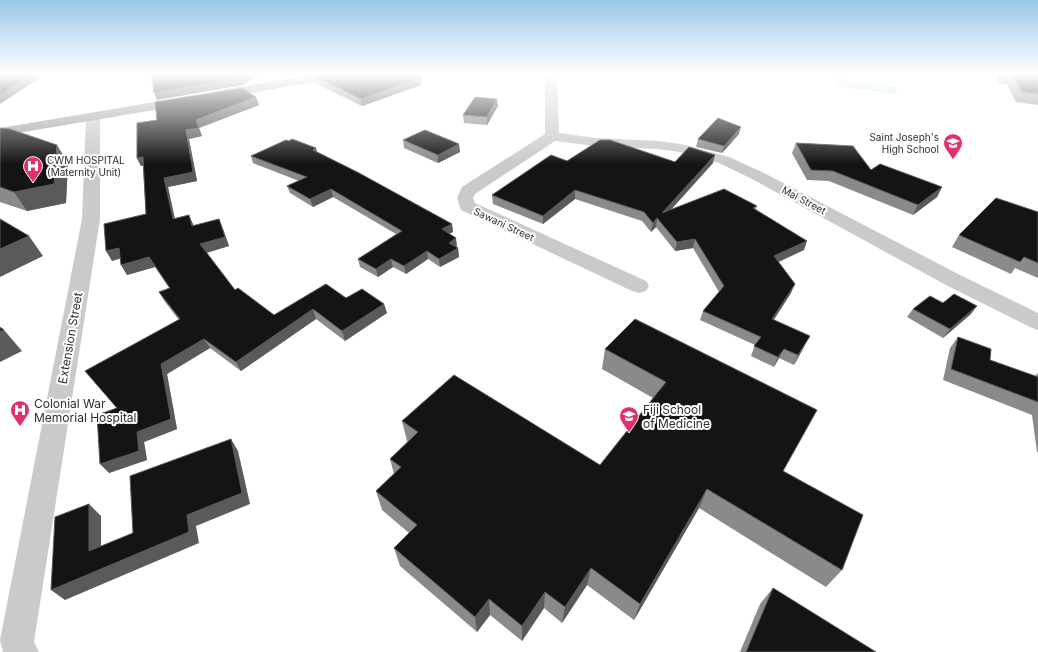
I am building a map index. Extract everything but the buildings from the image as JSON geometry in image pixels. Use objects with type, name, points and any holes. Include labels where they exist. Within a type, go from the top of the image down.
[{"type":"main road","points":[[0,132],[168,103]]},
{"type":"street","points":[[551,103],[552,136]]},
{"type":"street","name":"Extension Street","points":[[21,652],[17,642],[91,219],[94,117]]},
{"type":"street","name":"Sawani Street","points":[[552,136],[468,191],[465,198],[467,206],[639,286]]},
{"type":"street","name":"Mal Street","points":[[552,136],[596,142],[658,145],[681,148],[724,160],[760,177],[953,280],[1038,322]]},
{"type":"place","name":"Saint Joseph's High School","points":[[953,160]]},
{"type":"place","name":"CWM HOSPITAL (Maternity Unit)","points":[[33,183]]},
{"type":"place","name":"Colonial War Memorial Hospital","points":[[20,427]]},
{"type":"place","name":"Fiji School of Medicine","points":[[629,433]]}]
